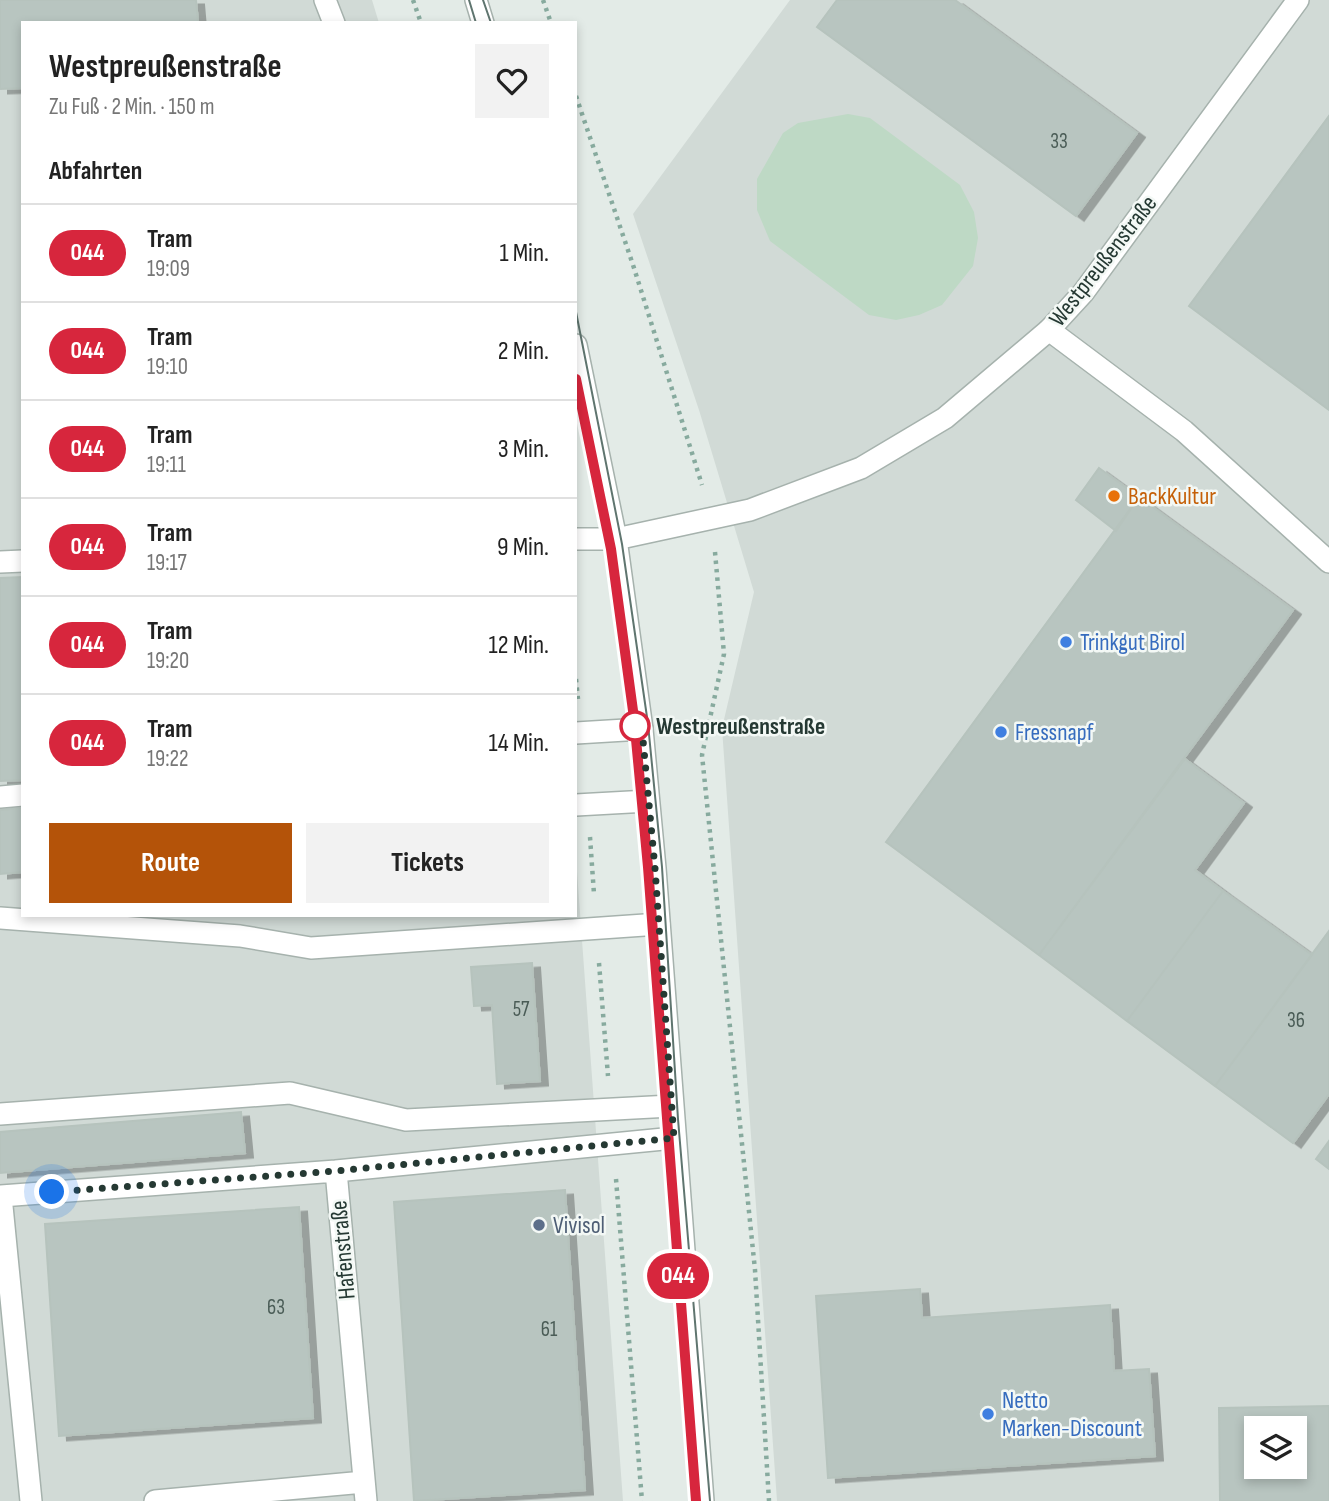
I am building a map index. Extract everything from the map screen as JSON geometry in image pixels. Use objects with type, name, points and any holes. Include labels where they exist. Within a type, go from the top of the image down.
[{"type":"street","points":[[325,0],[333,21]]},
{"type":"street","points":[[476,0],[483,21]]},
{"type":"street","name":"Westpreußenstraße","points":[[577,539],[615,539],[750,510],[861,468],[945,418],[1049,330],[1083,293],[1298,0]]},
{"type":"street","points":[[1049,330],[1184,431],[1329,562]]},
{"type":"street","points":[[577,350],[615,539],[642,729],[703,1501]]},
{"type":"street","points":[[0,562],[21,561]]},
{"type":"street","points":[[577,733],[642,729]]},
{"type":"street","points":[[0,797],[21,795]]},
{"type":"street","points":[[577,805],[648,801]]},
{"type":"street","points":[[0,919],[240,936],[311,948],[659,924]]},
{"type":"street","points":[[0,1114],[290,1093],[407,1120],[671,1106]]},
{"type":"street","name":"Hafenstraße","points":[[365,1492],[336,1171],[674,1138]]},
{"type":"street","points":[[31,1501],[1,1196],[336,1171]]},
{"type":"street","points":[[156,1501],[365,1492]]},
{"type":"path","points":[[414,0],[420,21]]},
{"type":"path","points":[[543,0],[550,21]]},
{"type":"path","points":[[577,99],[634,268],[712,518],[724,654],[702,754],[755,1270],[769,1501]]},
{"type":"shaded area","points":[[0,0],[372,0],[378,21],[21,21],[21,917],[577,917],[577,872],[623,1501],[0,1501]]},
{"type":"shaded area","points":[[790,0],[1329,0],[1329,1501],[777,1501],[722,728],[754,592],[699,410],[633,214]]},
{"type":"green space","points":[[848,114],[870,118],[960,185],[974,212],[978,238],[973,266],[942,305],[919,315],[896,320],[869,315],[770,241],[757,210],[757,179],[783,133],[798,123]]},
{"type":"building","points":[[0,0],[196,0],[198,21],[21,21],[21,88],[0,89]]},
{"type":"building","points":[[837,0],[955,0],[1137,133],[1076,216],[817,27]]},
{"type":"building","points":[[1329,116],[1329,410],[1189,306]]},
{"type":"building","points":[[1099,468],[1139,497],[1116,531],[1076,500]]},
{"type":"building","points":[[1139,497],[1293,610],[1039,955],[886,842]]},
{"type":"building","points":[[21,577],[21,780],[0,781],[0,578]]},
{"type":"building","points":[[1185,759],[1244,803],[1195,870],[1223,891],[1127,1021],[1039,955]]},
{"type":"building","points":[[21,808],[21,872],[0,874],[0,810]]},
{"type":"building","points":[[1223,891],[1312,955],[1215,1086],[1127,1021]]},
{"type":"building","points":[[1329,931],[1329,1094],[1293,1143],[1215,1086]]},
{"type":"building","points":[[532,963],[540,1081],[497,1084],[492,1005],[474,1006],[471,967]]},
{"type":"building","points":[[241,1112],[245,1153],[0,1173],[0,1132]]},
{"type":"building","points":[[1329,1141],[1329,1169],[1316,1159]]},
{"type":"building","points":[[565,1190],[585,1490],[414,1501],[394,1202]]},
{"type":"building","points":[[299,1207],[313,1418],[59,1436],[45,1224]]},
{"type":"building","name":"Netto Marken-Discount","points":[[920,1289],[922,1318],[1110,1305],[1114,1371],[1149,1369],[1155,1456],[828,1478],[816,1296]]},
{"type":"building","points":[[1329,1406],[1329,1501],[1220,1501],[1219,1408]]},
{"type":"tram line","points":[[469,0],[475,21]]},
{"type":"tram line","points":[[483,0],[490,21]]},
{"type":"tram line","points":[[577,317],[622,544],[648,724],[662,867],[678,1119],[710,1501]]},
{"type":"tram line","points":[[577,383],[611,549],[634,718],[648,867],[696,1501]]},
{"type":"tram line","name":"044","points":[[577,384],[611,549],[634,718],[648,867],[696,1501]]},
{"type":"place","name":"BackKultur","points":[[1114,496]]},
{"type":"place","name":"Trinkgut Birol","points":[[1066,642]]},
{"type":"place","name":"Westpreußenstraße","points":[[635,726]]},
{"type":"place","name":"Fressnapf","points":[[1001,732]]},
{"type":"place","name":"Vivisol","points":[[539,1225]]},
{"type":"place","name":"Netto Marken-Discount","points":[[988,1414]]},
{"type":"route","points":[[52,1192],[336,1171],[674,1138],[655,868],[642,729],[635,729],[635,726]]}]
